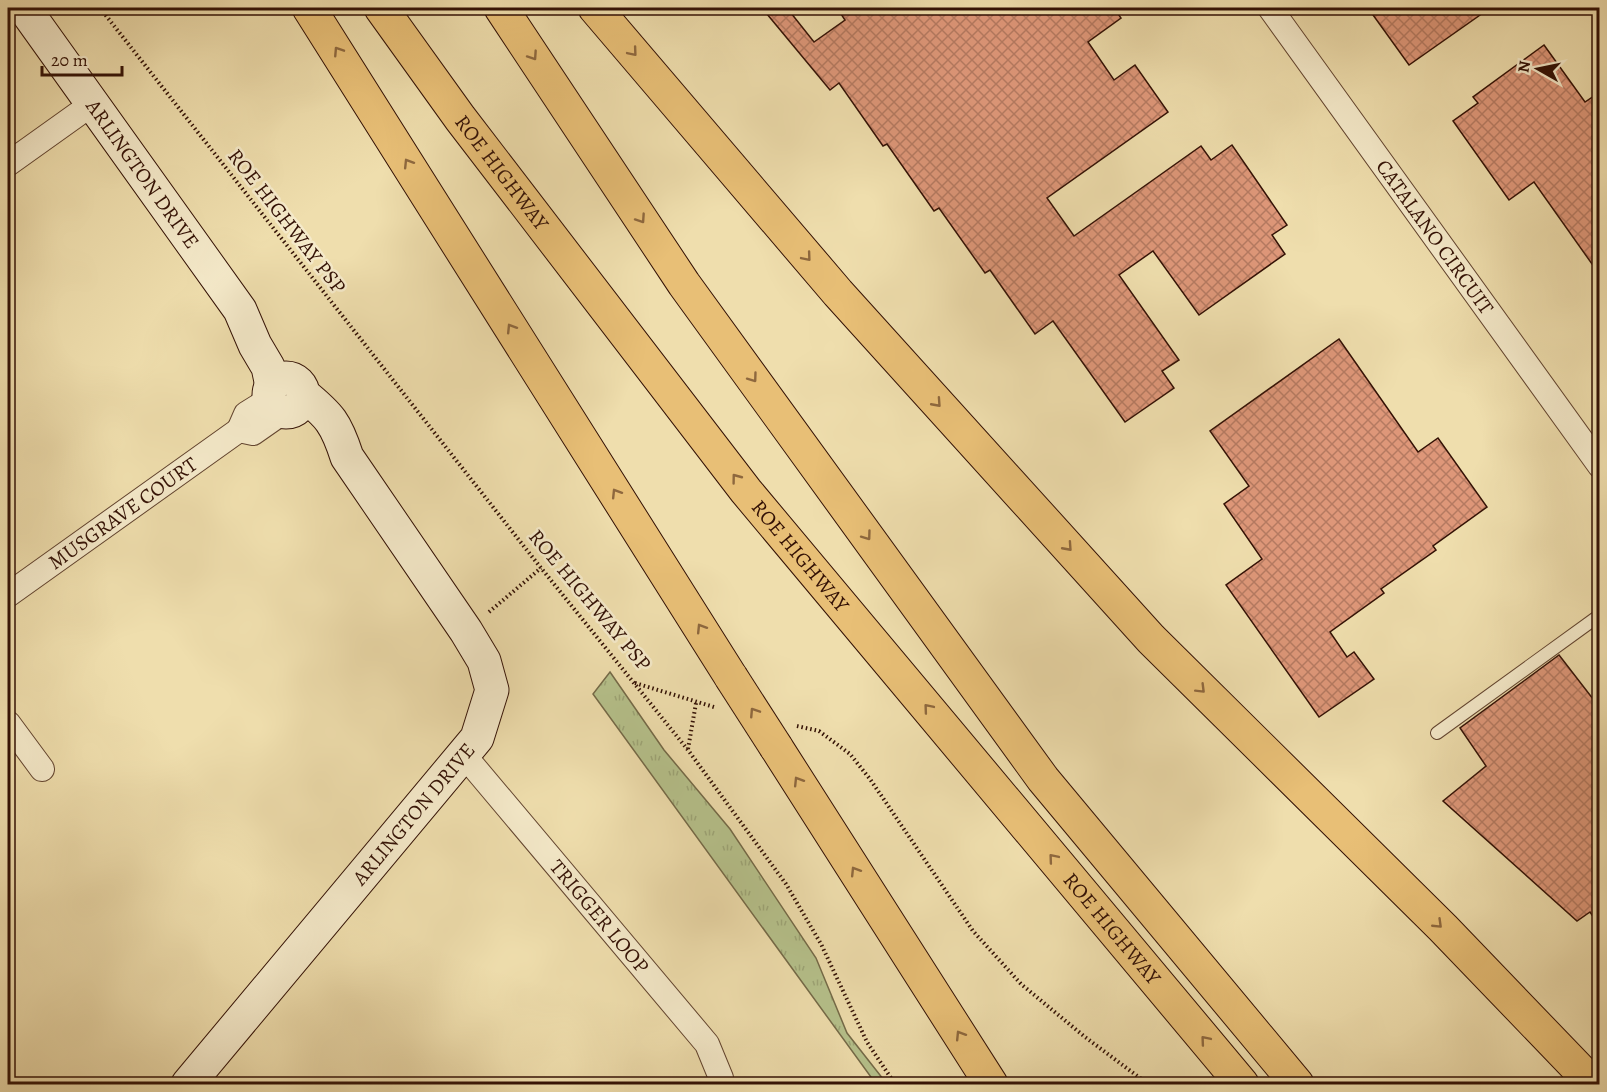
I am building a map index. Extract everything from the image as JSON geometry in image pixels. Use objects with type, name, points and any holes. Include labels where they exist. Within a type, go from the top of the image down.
[{"type":"highway","points":[[309,8],[731,677],[781,735],[991,1084]]},
{"type":"highway","name":"ROE HIGHWAY","points":[[381,8],[460,118],[746,491],[1242,1084]]},
{"type":"highway","name":"ROE HIGHWAY","points":[[501,8],[684,284],[1042,779],[1297,1084]]},
{"type":"highway","points":[[595,8],[838,293],[1151,639],[1443,928],[1593,1084]]},
{"type":"street","name":"ARLINGTON DRIVE","points":[[24,8],[240,310],[255,345],[285,397],[332,422],[339,432],[346,457],[466,631],[484,661],[492,690],[477,738],[196,1081]]},
{"type":"street","name":"CATALANO CIRCUIT","points":[[1270,8],[1599,466]]},
{"type":"street","points":[[8,164],[92,104]]},
{"type":"street","name":"MUSGRAVE COURT","points":[[8,596],[239,430],[246,414],[285,397]]},
{"type":"street","points":[[8,723],[42,769]]},
{"type":"street","name":"TRIGGER LOOP","points":[[463,754],[707,1044],[722,1078],[719,1084]]},
{"type":"lane","points":[[1437,734],[1599,615]]},
{"type":"path","name":"ROE HIGHWAY PSP","points":[[100,8],[634,683],[719,708]]},
{"type":"path","points":[[466,631],[541,568]]},
{"type":"path","points":[[634,683],[688,750],[786,884],[821,944],[867,1042],[895,1084]]},
{"type":"path","points":[[688,750],[696,703]]},
{"type":"path","points":[[781,735],[819,731],[850,754],[870,779],[973,931],[1021,984],[1085,1037],[1148,1084]]},
{"type":"green space","points":[[610,672],[664,750],[730,829],[816,958],[847,1033],[887,1084],[876,1084],[593,694]]},
{"type":"building","points":[[762,8],[787,8],[814,42],[845,20],[837,8],[1114,8],[1121,18],[1088,42],[1114,80],[1135,65],[1168,112],[1047,198],[1074,236],[1201,146],[1211,160],[1232,145],[1287,225],[1272,235],[1285,254],[1199,315],[1153,251],[1119,275],[1179,360],[1162,371],[1174,388],[1125,422],[1053,321],[1035,334],[990,270],[985,273],[939,208],[934,211],[887,144],[883,146],[839,83],[830,90]]},
{"type":"building","points":[[1368,8],[1490,8],[1409,65]]},
{"type":"building","points":[[1544,45],[1585,102],[1600,92],[1600,258],[1592,264],[1534,182],[1509,200],[1453,121],[1478,103],[1473,97]]},
{"type":"building","points":[[1339,339],[1418,452],[1438,438],[1487,507],[1433,546],[1436,550],[1381,589],[1384,593],[1330,632],[1347,657],[1354,652],[1374,679],[1319,717],[1226,585],[1262,559],[1224,504],[1249,486],[1210,431]]},
{"type":"building","points":[[1559,655],[1600,708],[1600,927],[1590,912],[1577,921],[1443,801],[1486,766],[1460,728]]}]
